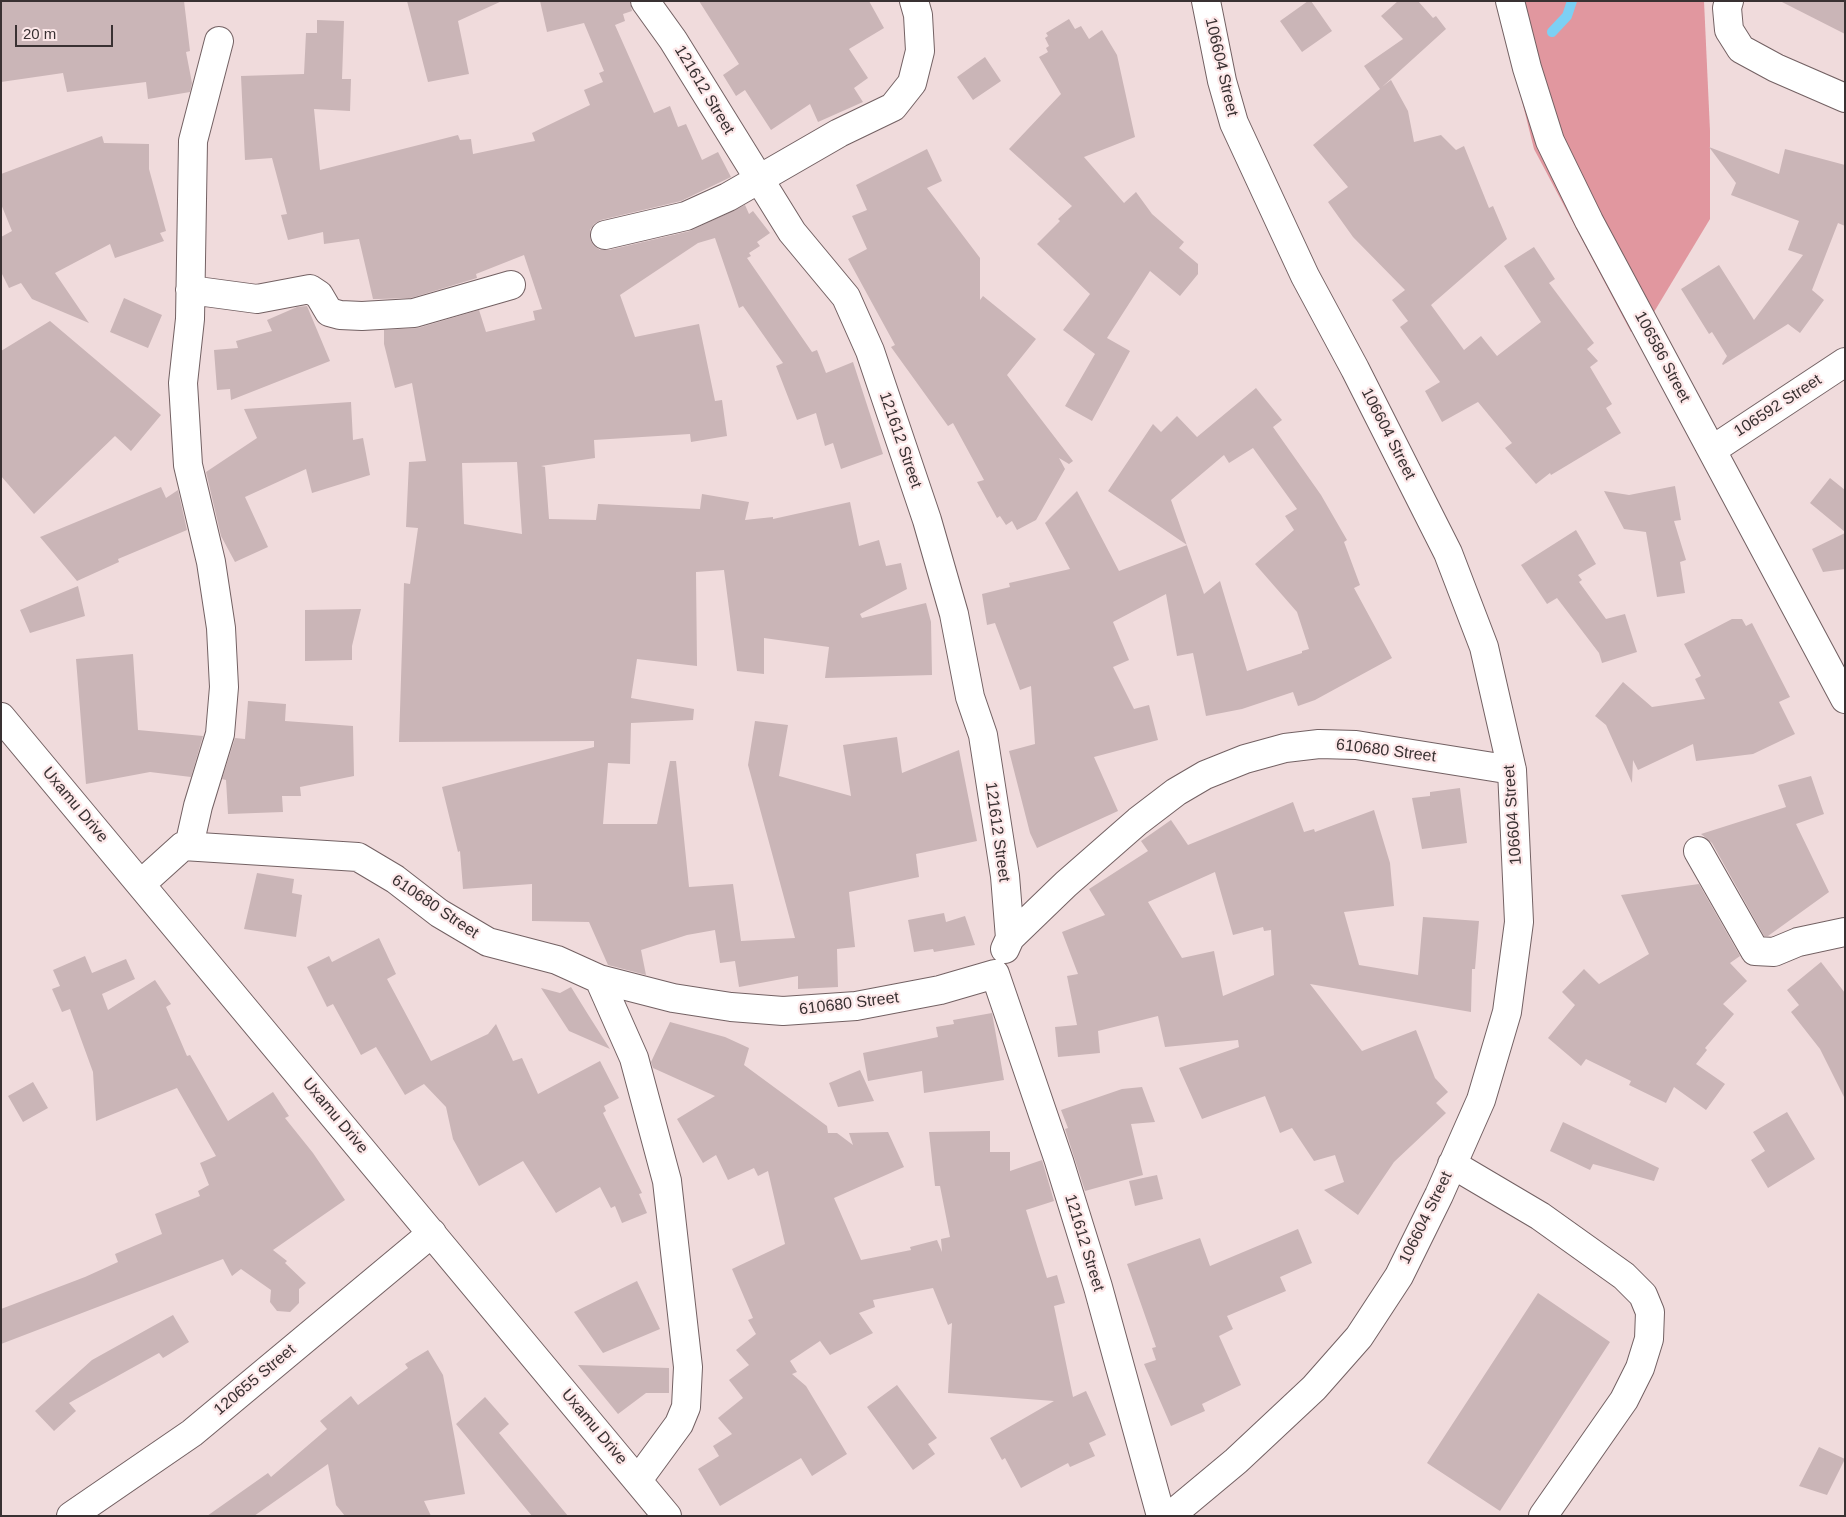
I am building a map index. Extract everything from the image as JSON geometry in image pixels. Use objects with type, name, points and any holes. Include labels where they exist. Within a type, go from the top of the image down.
[{"type":"street","name":"121612 Street","points":[[645,1],[673,40],[758,180],[792,232],[846,296],[870,351],[924,511],[954,614],[970,697],[983,735],[1005,876],[1010,938]]},
{"type":"street","points":[[605,235],[686,216],[728,197],[839,133],[893,107],[903,97],[912,83],[920,51],[918,15],[914,1]]},
{"type":"street","name":"106604 Street","points":[[1170,1516],[1236,1461],[1314,1388],[1359,1337],[1399,1276],[1481,1100],[1507,1012],[1519,922],[1512,770],[1484,647],[1448,553],[1355,369],[1304,276],[1234,123],[1222,81],[1206,1]]},
{"type":"street","name":"106586 Street","points":[[1510,1],[1526,68],[1550,142],[1589,221],[1845,699]]},
{"type":"street","points":[[1729,1],[1727,8],[1729,30],[1741,49],[1776,68],[1845,98]]},
{"type":"street","points":[[142,883],[183,846],[189,846],[220,734],[224,687],[221,628],[212,562],[188,465],[183,383],[190,319],[193,141],[219,41]]},
{"type":"street","points":[[190,290],[257,299],[310,289],[319,294],[329,312],[340,315],[362,316],[414,313],[511,285]]},
{"type":"street","name":"106592 Street","points":[[1712,450],[1845,362]]},
{"type":"street","name":"Uxamu Drive","points":[[1,717],[142,883],[667,1516]]},
{"type":"street","name":"610680 Street","points":[[189,846],[235,851],[358,857],[395,879],[439,913],[488,942],[557,960],[598,979],[673,998],[784,1012],[856,1006],[940,990],[995,974],[1010,938],[1066,884],[1138,821],[1168,798],[1205,775],[1245,758],[1285,748],[1310,745],[1356,745],[1512,770]]},
{"type":"street","points":[[1698,850],[1755,951],[1774,952],[1798,942],[1845,932]]},
{"type":"street","name":"121612 Street","points":[[995,974],[1059,1161],[1098,1287],[1162,1516]]},
{"type":"street","points":[[598,979],[634,1058],[667,1181],[688,1367],[686,1407],[679,1424],[638,1480]]},
{"type":"street","points":[[1452,1164],[1540,1216],[1624,1276],[1643,1295],[1650,1312],[1649,1339],[1640,1368],[1624,1400],[1542,1516]]},
{"type":"street","name":"120655 Street","points":[[71,1516],[192,1432],[432,1233]]},
{"type":"shaded area","points":[[1497,1],[1704,1],[1710,131],[1710,219],[1654,312],[1631,332],[1534,149]]},
{"type":"building","points":[[1,1],[184,1],[190,51],[186,52],[192,83],[190,92],[148,99],[146,82],[67,92],[63,73],[1,82]]},
{"type":"building","points":[[407,1],[502,1],[458,21],[469,74],[428,82]]},
{"type":"building","points":[[540,1],[630,1],[632,11],[623,14],[625,21],[615,25],[654,113],[670,106],[678,127],[686,124],[702,160],[718,152],[731,177],[681,201],[601,220],[594,224],[590,230],[590,238],[593,245],[600,250],[609,250],[690,231],[745,205],[749,214],[753,211],[770,233],[757,242],[760,246],[749,253],[751,256],[747,258],[812,352],[817,350],[826,373],[853,362],[883,454],[841,469],[833,443],[825,446],[816,413],[797,420],[776,366],[783,363],[743,306],[739,308],[715,238],[698,243],[620,295],[635,337],[699,324],[715,401],[722,400],[727,436],[691,442],[690,434],[594,440],[595,458],[541,466],[545,467],[549,519],[596,520],[598,504],[700,509],[702,494],[749,502],[745,520],[773,517],[773,519],[850,502],[859,546],[879,540],[886,566],[901,563],[907,589],[860,614],[862,618],[926,603],[931,622],[932,675],[825,678],[829,647],[764,638],[764,674],[737,671],[724,570],[696,572],[697,666],[637,659],[631,698],[694,709],[693,720],[631,723],[630,764],[608,763],[603,824],[657,824],[670,761],[676,761],[689,887],[733,884],[741,941],[795,938],[748,765],[755,721],[788,725],[779,776],[851,796],[843,745],[897,737],[902,773],[959,750],[977,841],[916,854],[919,877],[849,892],[855,947],[837,949],[838,987],[798,989],[798,976],[739,987],[735,961],[720,963],[715,930],[687,935],[641,950],[646,975],[608,965],[589,922],[532,921],[532,884],[463,889],[460,851],[458,852],[442,787],[594,747],[594,741],[399,742],[404,583],[410,584],[418,528],[406,527],[409,462],[426,461],[412,383],[395,388],[384,344],[384,330],[418,328],[479,310],[486,332],[535,320],[533,311],[542,309],[524,255],[476,274],[477,278],[411,298],[373,299],[359,239],[324,244],[323,232],[288,240],[281,215],[287,214],[272,158],[245,160],[241,76],[304,74],[306,33],[317,33],[317,20],[344,21],[342,79],[351,79],[350,111],[314,109],[320,170],[458,135],[460,140],[471,139],[473,154],[535,141],[532,133],[590,105],[584,90],[603,82],[599,73],[604,71],[584,23],[547,32]],"holes":[[[517,462],[522,534],[464,524],[462,463]]]},
{"type":"building","points":[[699,1],[869,1],[884,28],[849,49],[868,78],[854,88],[863,102],[818,122],[810,104],[771,130],[745,90],[736,96],[723,75],[739,64]]},
{"type":"building","points":[[1308,1],[1311,1],[1332,31],[1302,52],[1280,21]]},
{"type":"building","points":[[1398,1],[1418,1],[1433,18],[1436,16],[1446,29],[1382,87],[1391,80],[1408,111],[1414,142],[1441,135],[1456,150],[1464,146],[1489,208],[1493,206],[1507,239],[1431,305],[1464,350],[1481,336],[1497,356],[1541,322],[1504,266],[1534,247],[1555,279],[1549,283],[1594,343],[1587,349],[1598,361],[1590,367],[1612,404],[1606,408],[1621,433],[1551,475],[1550,473],[1536,484],[1505,448],[1512,443],[1478,402],[1442,422],[1425,391],[1440,382],[1400,327],[1408,321],[1392,300],[1405,290],[1353,237],[1328,202],[1348,187],[1313,145],[1380,89],[1364,66],[1403,39],[1381,16]]},
{"type":"building","points":[[1780,1],[1845,1],[1845,34]]},
{"type":"building","points":[[1069,19],[1075,29],[1081,26],[1089,39],[1102,30],[1117,55],[1135,137],[1084,157],[1124,203],[1136,192],[1152,214],[1184,242],[1179,248],[1198,264],[1198,274],[1180,296],[1150,271],[1107,338],[1130,351],[1092,421],[1065,406],[1095,354],[1063,330],[1090,294],[1037,244],[1072,206],[1009,149],[1061,94],[1039,57],[1048,52],[1046,48],[1049,46],[1045,38],[1048,36],[1046,33]]},
{"type":"building","points":[[985,57],[1001,81],[973,100],[957,77]]},
{"type":"building","points":[[102,136],[104,143],[149,144],[149,169],[166,231],[160,233],[164,241],[115,258],[110,244],[55,273],[89,323],[32,299],[21,283],[9,288],[1,272],[1,237],[12,231],[1,204],[1,174]]},
{"type":"building","points":[[1709,147],[1779,174],[1785,149],[1845,165],[1845,226],[1838,223],[1812,290],[1824,300],[1800,333],[1788,324],[1723,365],[1727,356],[1712,332],[1709,334],[1681,289],[1719,265],[1754,320],[1803,255],[1788,250],[1799,221],[1731,195],[1736,183]]},
{"type":"building","points":[[927,149],[942,181],[927,188],[980,258],[980,300],[983,296],[1036,339],[1007,375],[1073,461],[1069,464],[1059,458],[1065,469],[1036,520],[1017,530],[1012,521],[1006,525],[1000,516],[997,518],[977,482],[984,480],[953,423],[948,426],[891,347],[895,345],[848,259],[867,249],[852,216],[867,210],[856,185]]},
{"type":"building","points":[[124,298],[162,315],[148,348],[110,332]]},
{"type":"building","points":[[307,306],[330,361],[231,400],[230,389],[217,390],[214,350],[238,348],[236,341],[272,331],[267,320],[297,307]]},
{"type":"building","points":[[50,321],[161,415],[131,451],[115,436],[34,514],[1,476],[1,351]]},
{"type":"building","points":[[1256,388],[1282,420],[1273,427],[1321,495],[1347,540],[1344,542],[1360,585],[1354,588],[1392,658],[1315,700],[1298,706],[1293,692],[1242,709],[1206,716],[1193,653],[1177,656],[1166,594],[1113,622],[1129,660],[1113,667],[1134,709],[1149,705],[1158,740],[1094,757],[1118,811],[1037,848],[1030,833],[1009,751],[1035,744],[1031,686],[1020,690],[995,623],[987,625],[982,594],[1010,587],[1009,583],[1070,569],[1045,523],[1077,491],[1119,571],[1187,545],[1108,491],[1153,424],[1161,432],[1177,416],[1197,437]],"holes":[[[1253,448],[1297,509],[1285,516],[1294,530],[1255,564],[1297,612],[1309,649],[1247,671],[1220,581],[1204,594],[1171,500],[1224,455],[1229,463]]]},
{"type":"building","points":[[351,402],[353,440],[363,438],[370,475],[312,493],[306,469],[245,497],[268,547],[235,562],[221,536],[206,472],[257,438],[244,409]]},
{"type":"building","points":[[1830,478],[1845,490],[1845,532],[1810,503]]},
{"type":"building","points":[[1675,486],[1681,520],[1674,521],[1686,560],[1680,562],[1685,593],[1657,597],[1646,532],[1624,529],[1604,491],[1629,495]]},
{"type":"building","points":[[161,487],[166,498],[178,490],[187,530],[118,559],[119,562],[77,581],[40,537]]},
{"type":"building","points":[[1576,530],[1596,564],[1578,575],[1582,580],[1579,582],[1606,619],[1625,614],[1637,652],[1602,663],[1599,653],[1557,598],[1547,604],[1521,565]]},
{"type":"building","points":[[1845,533],[1845,569],[1823,572],[1812,549]]},
{"type":"building","points":[[78,586],[85,616],[30,633],[20,610]]},
{"type":"building","points":[[361,609],[352,646],[352,660],[305,661],[305,610]]},
{"type":"building","points":[[1732,619],[1742,619],[1746,626],[1752,623],[1790,697],[1779,702],[1795,734],[1753,754],[1696,761],[1693,744],[1638,770],[1633,760],[1632,783],[1606,725],[1595,716],[1623,682],[1652,707],[1705,699],[1695,679],[1701,676],[1684,644]]},
{"type":"building","points":[[133,654],[138,730],[203,736],[191,777],[150,772],[86,784],[76,659]]},
{"type":"building","points":[[248,701],[286,704],[285,721],[353,726],[354,776],[300,787],[301,796],[282,796],[283,812],[228,814],[226,780],[222,779],[235,738],[245,739]]},
{"type":"building","points":[[1811,776],[1824,814],[1796,824],[1829,892],[1768,936],[1764,936],[1712,843],[1701,834],[1786,807],[1778,785]]},
{"type":"building","points":[[1460,788],[1467,843],[1422,849],[1412,798],[1430,796],[1430,792]]},
{"type":"building","points":[[1293,802],[1304,832],[1314,829],[1315,832],[1374,810],[1390,863],[1394,906],[1344,912],[1359,965],[1418,975],[1423,917],[1479,921],[1475,969],[1472,969],[1471,1012],[1310,984],[1362,1051],[1416,1030],[1435,1078],[1448,1092],[1436,1103],[1446,1113],[1394,1162],[1358,1215],[1324,1190],[1344,1182],[1335,1155],[1314,1161],[1292,1128],[1280,1133],[1265,1096],[1202,1119],[1179,1068],[1239,1047],[1238,1040],[1165,1047],[1158,1016],[1098,1031],[1100,1053],[1058,1057],[1055,1027],[1077,1025],[1067,976],[1078,974],[1062,932],[1105,915],[1089,889],[1148,851],[1141,841],[1171,820],[1188,845]],"holes":[[[1215,872],[1233,935],[1263,927],[1264,931],[1271,930],[1274,975],[1223,996],[1214,951],[1182,958],[1148,902]]]},
{"type":"building","points":[[257,873],[294,879],[292,893],[302,895],[296,937],[244,929]]},
{"type":"building","points":[[1699,884],[1740,956],[1730,963],[1747,981],[1723,1004],[1734,1014],[1705,1048],[1707,1050],[1696,1064],[1725,1084],[1706,1110],[1674,1087],[1666,1103],[1629,1085],[1631,1081],[1586,1059],[1581,1066],[1548,1038],[1575,1005],[1562,992],[1584,969],[1599,984],[1649,954],[1621,895]]},
{"type":"building","points":[[944,913],[946,922],[965,916],[975,945],[934,952],[933,949],[914,952],[908,920]]},
{"type":"building","points":[[379,938],[396,974],[387,979],[431,1061],[488,1034],[496,1024],[513,1061],[522,1058],[538,1094],[600,1061],[619,1098],[604,1106],[606,1111],[603,1113],[642,1193],[639,1194],[647,1213],[622,1223],[615,1206],[611,1208],[600,1187],[556,1213],[523,1161],[479,1186],[453,1139],[446,1107],[424,1084],[405,1095],[376,1047],[361,1055],[333,1004],[327,1007],[307,967],[329,956],[332,962]]},
{"type":"building","points":[[85,956],[92,973],[126,959],[135,979],[102,994],[108,1010],[155,980],[171,1004],[166,1007],[187,1056],[190,1055],[228,1121],[273,1092],[289,1116],[285,1118],[313,1153],[345,1200],[273,1250],[287,1261],[285,1263],[306,1283],[299,1289],[299,1303],[290,1312],[277,1311],[270,1302],[271,1290],[241,1269],[232,1276],[223,1259],[1,1344],[1,1309],[85,1277],[118,1262],[115,1254],[162,1234],[155,1214],[200,1196],[198,1191],[209,1185],[200,1163],[216,1156],[177,1088],[96,1121],[93,1072],[70,1009],[62,1012],[52,989],[60,986],[53,970]]},
{"type":"building","points":[[1821,962],[1845,993],[1845,1099],[1820,1049],[1791,1012],[1799,1005],[1787,990]]},
{"type":"building","points":[[571,987],[610,1049],[569,1031],[541,988],[560,993]]},
{"type":"building","points":[[992,1013],[1004,1080],[924,1093],[922,1071],[868,1081],[863,1053],[938,1037],[936,1027],[954,1024],[953,1020]]},
{"type":"building","points":[[670,1022],[725,1037],[749,1048],[744,1065],[827,1126],[828,1133],[837,1133],[853,1145],[849,1133],[888,1132],[904,1167],[834,1198],[861,1260],[911,1250],[910,1247],[937,1240],[942,1252],[941,1239],[950,1237],[940,1186],[935,1186],[929,1132],[990,1131],[990,1152],[1010,1152],[1010,1171],[1042,1160],[1054,1201],[1026,1210],[1047,1278],[1057,1275],[1065,1303],[1054,1306],[1073,1397],[1086,1391],[1106,1435],[1089,1443],[1095,1456],[1070,1467],[1068,1463],[1021,1488],[1005,1458],[1002,1460],[990,1438],[1054,1401],[948,1393],[952,1323],[948,1325],[933,1288],[873,1300],[875,1307],[859,1313],[873,1333],[830,1355],[820,1341],[790,1361],[797,1372],[792,1374],[806,1386],[847,1454],[812,1476],[801,1458],[720,1506],[698,1469],[719,1456],[713,1446],[732,1434],[718,1418],[743,1398],[729,1380],[749,1365],[736,1350],[756,1334],[748,1320],[753,1318],[732,1269],[785,1244],[768,1171],[758,1176],[754,1168],[728,1180],[716,1155],[703,1163],[677,1119],[715,1096],[653,1068],[651,1062]]},
{"type":"building","points":[[860,1070],[874,1101],[838,1107],[829,1083]]},
{"type":"building","points":[[33,1082],[48,1108],[23,1122],[8,1096]]},
{"type":"building","points":[[1142,1087],[1155,1122],[1131,1124],[1143,1175],[1085,1191],[1065,1129],[1068,1128],[1061,1110],[1122,1089]]},
{"type":"building","points":[[1787,1112],[1815,1159],[1768,1188],[1751,1160],[1765,1151],[1753,1132]]},
{"type":"building","points":[[1563,1122],[1659,1168],[1654,1181],[1593,1164],[1590,1170],[1550,1151]]},
{"type":"building","points":[[1157,1175],[1163,1199],[1135,1206],[1129,1181]]},
{"type":"building","points":[[1298,1229],[1312,1263],[1280,1277],[1286,1291],[1227,1316],[1233,1329],[1219,1336],[1241,1385],[1202,1404],[1205,1411],[1171,1426],[1144,1364],[1156,1360],[1152,1348],[1156,1347],[1127,1264],[1200,1238],[1210,1266]]},
{"type":"building","points":[[637,1281],[660,1329],[603,1353],[574,1312]]},
{"type":"building","points":[[1538,1293],[1610,1342],[1500,1511],[1427,1463]]},
{"type":"building","points":[[173,1315],[189,1342],[163,1358],[159,1353],[69,1403],[76,1411],[54,1431],[35,1411],[92,1360]]},
{"type":"building","points":[[428,1350],[443,1375],[465,1494],[424,1501],[431,1516],[345,1516],[336,1505],[328,1464],[254,1516],[207,1516],[268,1473],[271,1477],[327,1429],[320,1421],[351,1396],[358,1405],[408,1368],[405,1364]]},
{"type":"building","points":[[578,1365],[669,1368],[669,1393],[646,1393],[618,1414]]},
{"type":"building","points":[[897,1385],[937,1438],[928,1444],[935,1454],[913,1470],[867,1407]]},
{"type":"building","points":[[485,1397],[509,1424],[499,1433],[568,1516],[532,1516],[456,1424]]},
{"type":"building","points":[[1819,1447],[1845,1459],[1827,1495],[1799,1486]]},
{"type":"waterway","points":[[1552,32],[1567,16],[1572,1]]}]
